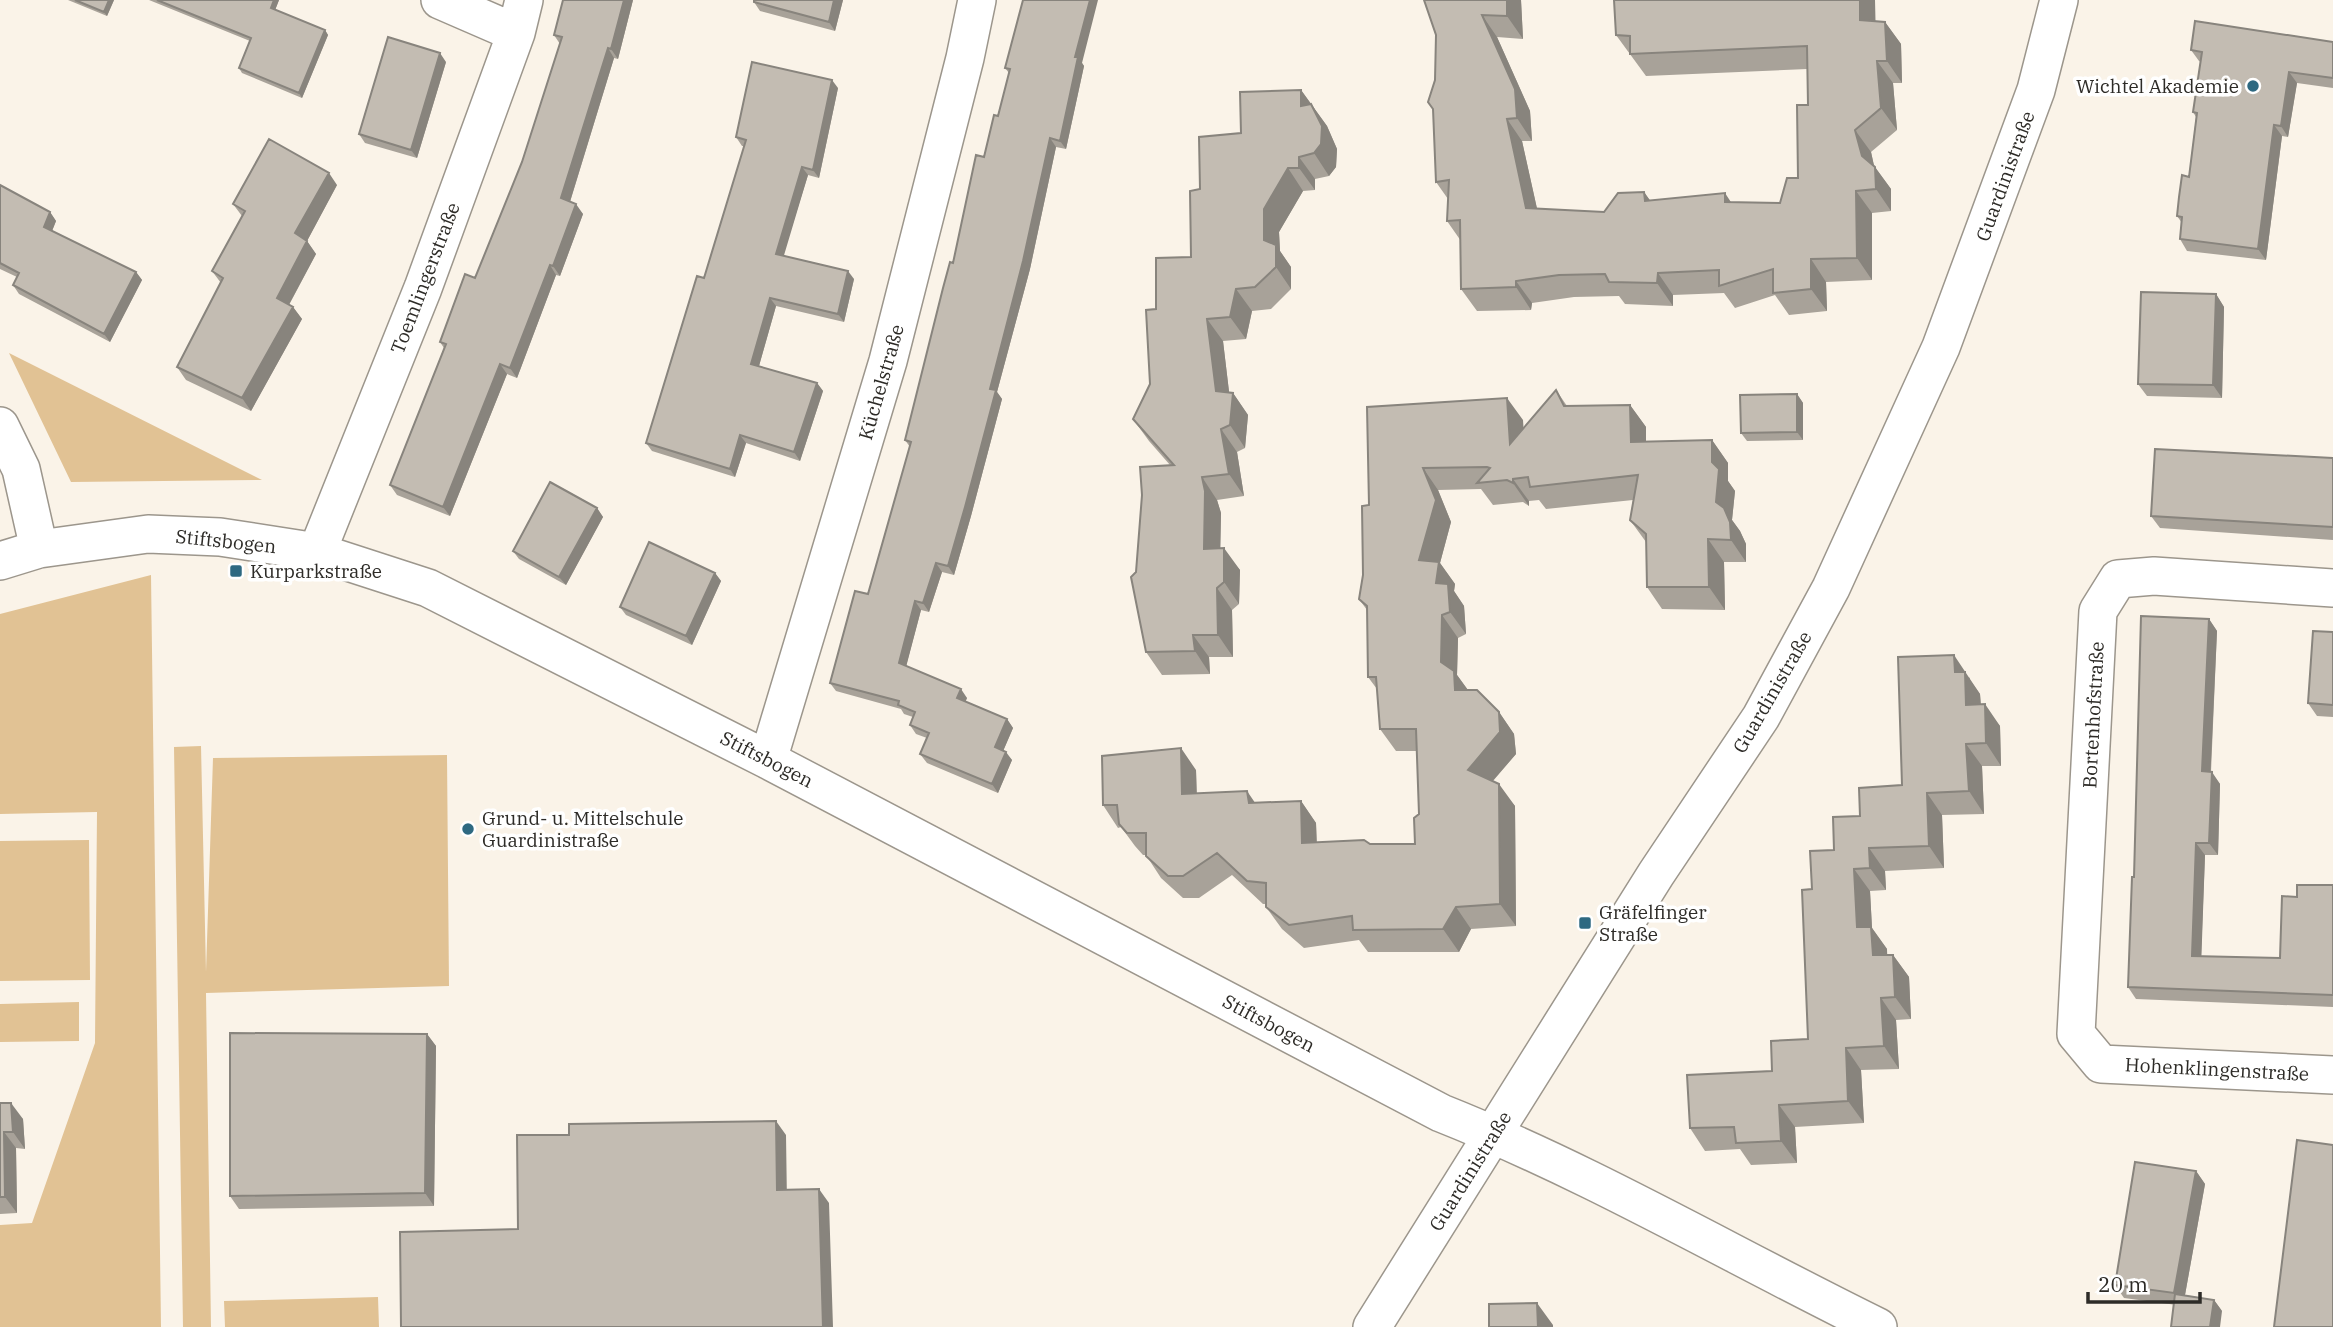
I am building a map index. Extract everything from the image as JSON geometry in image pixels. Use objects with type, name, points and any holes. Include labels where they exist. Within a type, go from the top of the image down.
[{"type":"street","points":[[440,0],[520,17]]},
{"type":"street","name":"Küchelstraße","points":[[768,760],[888,362],[965,58],[977,0]]},
{"type":"street","name":"Guardinistraße","points":[[1371,1327],[1658,870],[1761,717],[1831,588],[1941,347],[2036,90],[2059,0]]},
{"type":"street","name":"Toemlingerstraße","points":[[317,552],[423,288],[520,17]]},
{"type":"street","points":[[0,426],[21,469],[39,549]]},
{"type":"street","name":"Stiftsbogen","points":[[0,561],[39,549],[148,534],[220,537],[317,552],[428,588],[768,760],[1441,1113],[1493,1134]]},
{"type":"street","name":"Bortenhofstraße","points":[[2101,1064],[2076,1034],[2098,611],[2118,579],[2154,576],[2333,588]]},
{"type":"street","name":"Hohenklingenstraße","points":[[2101,1064],[2333,1075]]},
{"type":"street","points":[[1493,1134],[1534,1151],[1749,1264],[1878,1327]]},
{"type":"shaded area","points":[[9,353],[262,480],[71,482]]},
{"type":"shaded area","points":[[151,575],[161,1327],[0,1327],[0,1225],[32,1223],[95,1043],[97,812],[0,814],[0,614]]},
{"type":"shaded area","points":[[201,746],[206,972],[213,758],[447,755],[449,986],[206,993],[211,1327],[183,1327],[174,747]]},
{"type":"shaded area","points":[[89,840],[90,980],[0,981],[0,841]]},
{"type":"shaded area","points":[[79,1002],[79,1041],[0,1042],[0,1004]]},
{"type":"shaded area","points":[[378,1297],[379,1327],[225,1327],[224,1301]]},
{"type":"building","points":[[75,0],[109,0],[104,12]]},
{"type":"building","points":[[157,0],[274,0],[271,8],[325,30],[299,93],[239,68],[251,38]]},
{"type":"building","points":[[563,0],[624,0],[611,49],[608,48],[561,198],[576,204],[510,368],[500,364],[443,507],[390,485],[446,344],[440,342],[465,274],[475,278],[522,162],[562,37],[554,35]]},
{"type":"building","points":[[754,0],[834,0],[829,22]]},
{"type":"building","points":[[1023,0],[1090,0],[1075,57],[1078,57],[1060,141],[1050,138],[1023,261],[990,389],[996,390],[965,507],[948,566],[936,563],[923,603],[915,601],[899,663],[961,689],[957,698],[1007,719],[995,747],[1006,752],[992,784],[920,754],[929,733],[910,725],[915,712],[898,705],[899,701],[830,683],[855,591],[868,594],[911,442],[905,440],[950,262],[953,263],[976,155],[984,157],[994,115],[998,116],[1010,69],[1005,68]]},
{"type":"building","points":[[1424,0],[1507,0],[1507,16],[1482,15],[1515,89],[1517,118],[1507,119],[1526,208],[1604,212],[1618,193],[1644,192],[1645,201],[1725,193],[1725,202],[1780,203],[1787,178],[1798,178],[1797,105],[1808,105],[1807,46],[1630,54],[1630,36],[1616,35],[1614,0],[1860,0],[1860,20],[1885,22],[1887,61],[1877,61],[1881,108],[1855,130],[1862,156],[1875,167],[1876,189],[1856,191],[1857,258],[1811,259],[1811,289],[1773,293],[1773,269],[1719,286],[1719,270],[1658,273],[1657,283],[1609,282],[1605,274],[1559,275],[1516,281],[1516,287],[1461,289],[1460,220],[1447,221],[1449,180],[1436,182],[1433,109],[1428,102],[1435,80],[1436,35]]},
{"type":"building","points":[[2195,21],[2333,42],[2333,78],[2289,72],[2281,126],[2274,125],[2258,249],[2180,239],[2182,217],[2177,216],[2179,197],[2182,175],[2189,177],[2197,113],[2193,112],[2202,52],[2191,50]]},
{"type":"building","points":[[388,37],[440,53],[411,150],[359,134]]},
{"type":"building","points":[[752,62],[832,80],[813,170],[802,167],[776,254],[848,271],[838,314],[770,298],[751,364],[817,383],[794,452],[740,435],[730,469],[646,443],[697,276],[704,278],[746,140],[736,137]]},
{"type":"building","points":[[1301,90],[1301,106],[1311,104],[1322,126],[1321,144],[1314,153],[1299,157],[1299,168],[1288,168],[1264,209],[1264,240],[1276,245],[1276,267],[1255,287],[1236,289],[1230,317],[1207,319],[1216,391],[1233,393],[1230,425],[1221,429],[1229,474],[1202,477],[1205,491],[1204,549],[1224,548],[1224,582],[1217,588],[1218,635],[1193,635],[1195,651],[1146,652],[1131,577],[1136,572],[1142,495],[1140,467],[1174,465],[1133,419],[1150,384],[1146,310],[1156,309],[1156,258],[1191,257],[1190,191],[1200,189],[1199,137],[1241,133],[1240,92]]},
{"type":"building","points":[[269,139],[329,173],[295,233],[307,241],[277,298],[293,307],[242,398],[177,367],[223,278],[212,271],[245,211],[233,204]]},
{"type":"building","points":[[0,185],[50,212],[44,227],[136,272],[104,334],[13,285],[19,273],[0,263]]},
{"type":"building","points":[[2141,292],[2216,294],[2213,385],[2138,384]]},
{"type":"building","points":[[1556,390],[1564,406],[1630,405],[1631,442],[1712,440],[1712,462],[1719,469],[1716,502],[1724,508],[1730,522],[1731,540],[1708,539],[1709,587],[1647,587],[1646,534],[1630,520],[1638,475],[1530,487],[1528,477],[1513,479],[1513,483],[1507,480],[1477,483],[1490,468],[1487,467],[1423,468],[1436,500],[1419,560],[1439,562],[1436,583],[1448,584],[1450,612],[1442,615],[1441,662],[1454,671],[1455,690],[1477,690],[1499,712],[1500,732],[1468,770],[1499,784],[1500,904],[1456,907],[1443,929],[1353,930],[1352,916],[1289,925],[1266,907],[1266,883],[1247,881],[1217,853],[1183,876],[1168,876],[1146,856],[1146,833],[1127,833],[1119,824],[1117,805],[1103,805],[1102,756],[1181,748],[1182,794],[1247,791],[1249,803],[1301,801],[1302,843],[1364,840],[1370,844],[1415,844],[1414,818],[1419,814],[1416,729],[1380,729],[1376,677],[1368,677],[1367,606],[1359,599],[1363,575],[1362,506],[1369,505],[1367,407],[1507,398],[1510,444]]},
{"type":"building","points":[[1797,394],[1797,432],[1741,433],[1740,395]]},
{"type":"building","points":[[2155,449],[2333,458],[2333,527],[2151,516]]},
{"type":"building","points":[[550,482],[597,508],[559,577],[513,551]]},
{"type":"building","points":[[649,542],[715,573],[686,636],[620,607]]},
{"type":"building","points":[[2141,616],[2209,619],[2202,771],[2212,772],[2209,843],[2196,843],[2192,956],[2280,958],[2282,896],[2297,897],[2297,885],[2333,885],[2333,995],[2128,987],[2134,877]]},
{"type":"building","points":[[2313,631],[2333,632],[2333,705],[2308,703]]},
{"type":"building","points":[[1954,655],[1955,672],[1965,672],[1966,705],[1985,704],[1986,743],[1966,744],[1969,791],[1927,793],[1929,846],[1869,848],[1870,868],[1854,869],[1857,927],[1871,927],[1873,955],[1893,955],[1895,997],[1881,998],[1884,1046],[1846,1048],[1848,1101],[1779,1105],[1781,1141],[1736,1143],[1734,1127],[1690,1128],[1687,1075],[1772,1071],[1771,1041],[1808,1039],[1802,890],[1812,889],[1810,851],[1834,850],[1833,817],[1860,816],[1859,788],[1902,785],[1898,657]]},
{"type":"building","points":[[230,1033],[427,1034],[425,1193],[230,1196]]},
{"type":"building","points":[[0,1103],[11,1103],[13,1132],[4,1132],[5,1197],[0,1197]]},
{"type":"building","points":[[776,1121],[777,1190],[819,1189],[823,1327],[401,1327],[400,1232],[518,1229],[517,1135],[569,1135],[569,1124]]},
{"type":"building","points":[[2297,1140],[2333,1145],[2333,1327],[2274,1327]]},
{"type":"building","points":[[2135,1162],[2196,1171],[2174,1293],[2115,1285]]},
{"type":"building","points":[[2175,1294],[2214,1300],[2210,1327],[2171,1327]]},
{"type":"building","points":[[1537,1303],[1538,1327],[1489,1327],[1489,1304]]},
{"type":"place","name":"Wichtel Akademie","points":[[2253,86]]},
{"type":"place","name":"Kurparkstraße","points":[[236,571]]},
{"type":"place","name":"Grund- u. Mittelschule Guardinistraße","points":[[468,829]]},
{"type":"place","name":"Gräfelfinger Straße","points":[[1585,923]]}]
